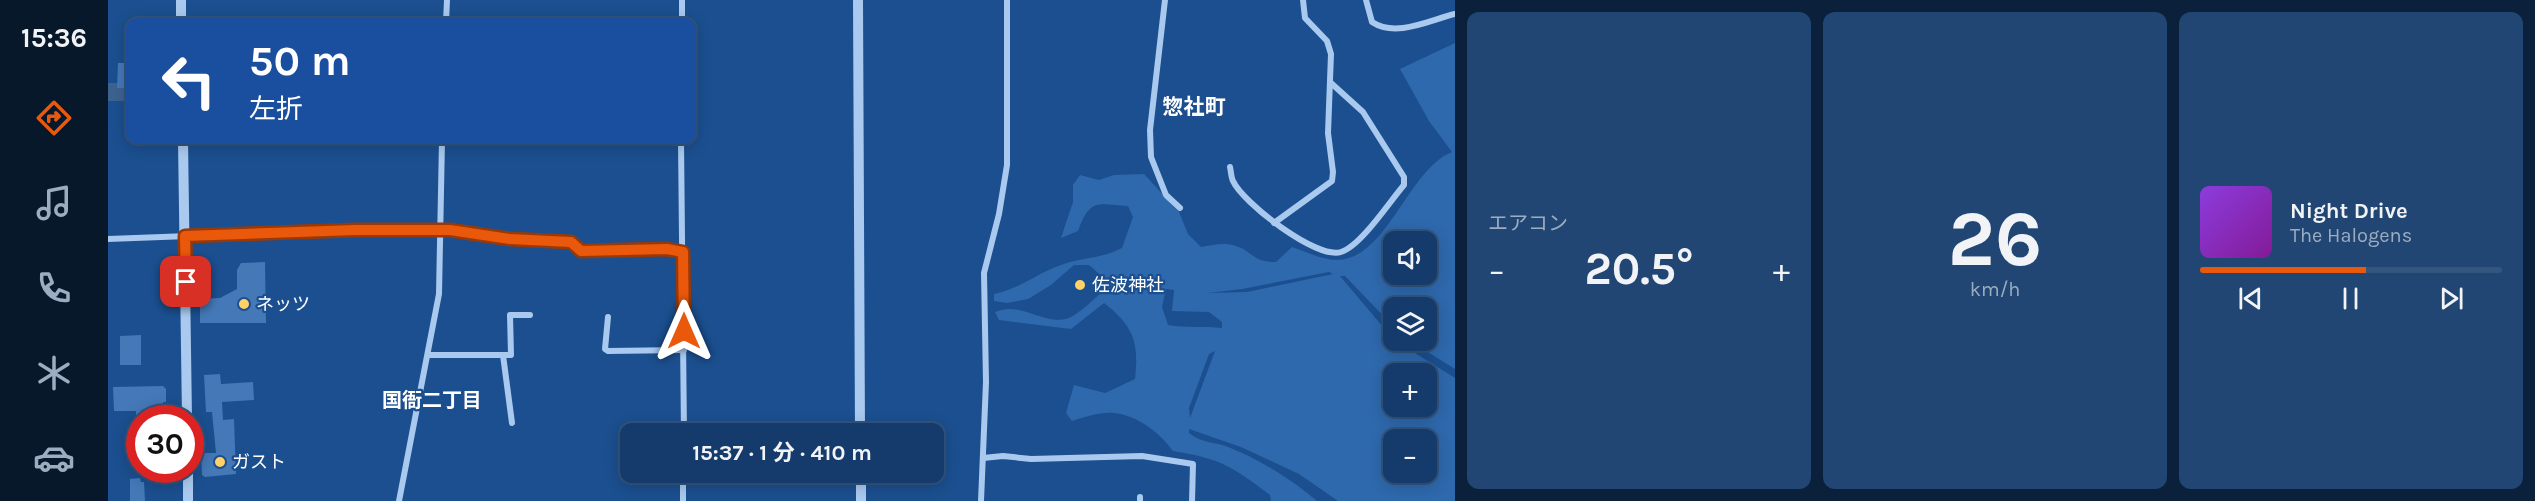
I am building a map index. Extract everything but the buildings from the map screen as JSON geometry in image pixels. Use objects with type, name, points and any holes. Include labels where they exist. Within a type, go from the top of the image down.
[{"type":"street","points":[[181,0],[181,18]]},
{"type":"street","points":[[446,18],[447,0]]},
{"type":"street","points":[[682,0],[682,18]]},
{"type":"street","points":[[858,0],[860,423]]},
{"type":"street","points":[[981,501],[986,382],[984,273],[999,214],[1007,165],[1007,0]]},
{"type":"street","points":[[1165,0],[1149,130],[1151,157],[1166,195],[1180,208]]},
{"type":"street","points":[[1274,223],[1332,181],[1328,133],[1331,54],[1327,41],[1305,18],[1303,0]]},
{"type":"street","points":[[1366,0],[1372,22],[1387,29],[1398,29],[1455,14]]},
{"type":"street","points":[[1230,167],[1233,182],[1274,223],[1321,252],[1332,254],[1344,252],[1359,239],[1404,185],[1404,177],[1376,129],[1363,112],[1331,83]]},
{"type":"street","points":[[183,144],[187,405]]},
{"type":"street","points":[[399,501],[440,294],[442,144]]},
{"type":"street","points":[[681,144],[684,423]]},
{"type":"street","points":[[108,239],[355,230],[441,230],[510,239],[571,242],[581,251],[667,249],[683,252]]},
{"type":"street","points":[[428,355],[512,355],[510,315],[530,315]]},
{"type":"street","points":[[608,317],[605,349],[608,351],[684,350]]},
{"type":"street","points":[[503,355],[512,423]]},
{"type":"street","points":[[983,458],[1142,456],[1193,464],[1192,501]]},
{"type":"street","points":[[188,483],[188,501]]},
{"type":"street","points":[[683,483],[683,501]]},
{"type":"street","points":[[861,483],[861,501]]},
{"type":"shaded area","points":[[1455,43],[1455,369],[1426,351],[1437,351],[1437,297],[1383,297],[1383,316],[1345,276],[1340,276],[1383,327],[1383,351],[1412,351],[1431,363],[1383,363],[1383,417],[1437,417],[1437,367],[1455,378],[1455,501],[1338,501],[1299,474],[1241,447],[1189,429],[1189,433],[1198,439],[1228,447],[1264,464],[1317,501],[1271,501],[1270,495],[1235,470],[1203,457],[1173,451],[1155,432],[1131,417],[1109,413],[1072,421],[1066,413],[1074,385],[1105,393],[1135,379],[1135,345],[1128,328],[1104,303],[1071,329],[999,320],[995,312],[1014,309],[1057,320],[1066,319],[1081,311],[1105,290],[1105,279],[1089,265],[1074,265],[1051,285],[1028,299],[1007,303],[994,301],[994,294],[1013,288],[1048,270],[1122,248],[1133,217],[1128,206],[1096,205],[1082,220],[1078,231],[1061,238],[1073,202],[1073,185],[1080,175],[1099,180],[1114,175],[1144,174],[1179,212],[1188,234],[1201,247],[1218,244],[1232,245],[1268,262],[1276,262],[1292,247],[1328,259],[1348,258],[1365,250],[1383,231],[1383,285],[1437,285],[1437,231],[1383,231],[1421,178],[1436,163],[1452,152],[1429,121],[1400,69]],"holes":[[[1329,272],[1333,274],[1247,292],[1208,293],[1242,289]],[[1166,289],[1174,290],[1172,311],[1209,312],[1222,322],[1222,328],[1168,325],[1162,307]],[[1215,351],[1190,418],[1189,408],[1209,354]]]},
{"type":"waterway","points":[[108,92],[126,92]]},
{"type":"place","name":"佐波神社","points":[[1080,285]]},
{"type":"place","name":"ネッツ","points":[[244,304]]},
{"type":"place","name":"ガスト","points":[[220,462]]},
{"type":"district","name":"惣社町","points":[[1194,107]]},
{"type":"district","name":"国衙二丁目","points":[[432,400]]},
{"type":"route","points":[[186,282],[185,236],[355,230],[450,230],[510,239],[571,242],[581,251],[667,249],[683,252],[684,331]]}]
